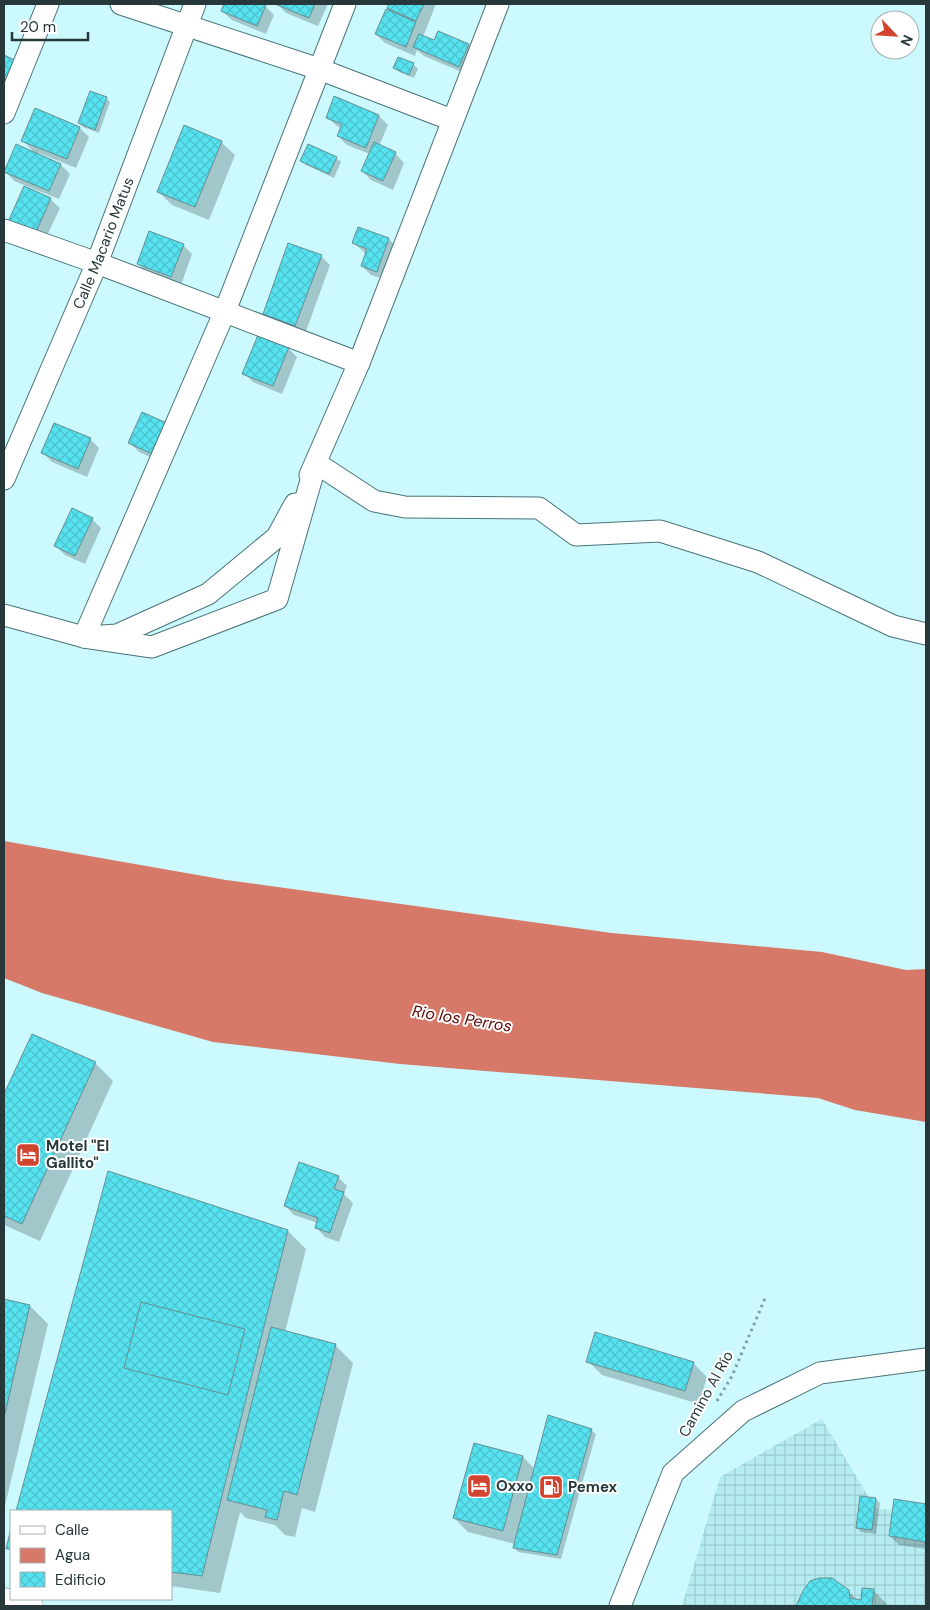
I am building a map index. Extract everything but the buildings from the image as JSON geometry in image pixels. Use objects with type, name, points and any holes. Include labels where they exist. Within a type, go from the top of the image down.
[{"type":"main road","points":[[4,1602],[29,1606]]},
{"type":"street","points":[[4,113],[48,4]]},
{"type":"street","points":[[121,4],[318,69],[452,120]]},
{"type":"street","name":"Calle Macario Matus","points":[[4,479],[97,262],[195,4]]},
{"type":"street","points":[[84,637],[226,311],[318,69],[345,4]]},
{"type":"street","points":[[84,637],[117,635],[208,594],[277,537],[316,463],[359,363],[498,4]]},
{"type":"street","points":[[4,230],[97,262],[359,363]]},
{"type":"street","points":[[4,615],[84,637],[152,647],[277,599],[316,463]]},
{"type":"street","points":[[316,463],[374,501],[405,507],[539,508],[576,535],[660,531],[758,562],[893,626],[926,634]]},
{"type":"street","points":[[620,1606],[673,1473],[742,1411],[820,1373],[926,1359]]},
{"type":"path","name":"Camino Al Río","points":[[712,1408],[732,1376],[766,1296]]},
{"type":"shaded area","points":[[822,1419],[875,1508],[926,1514],[926,1606],[682,1606],[720,1477]]},
{"type":"water","name":"Rio los Perros","points":[[4,841],[226,880],[612,933],[822,952],[906,970],[926,969],[926,1122],[855,1110],[818,1098],[400,1064],[213,1042],[42,993],[4,978]]},
{"type":"place","name":"Motel \"El Gallito\"","points":[[28,1155]]},
{"type":"place","name":"Oxxo","points":[[479,1486]]},
{"type":"place","name":"Pemex","points":[[551,1487]]}]
